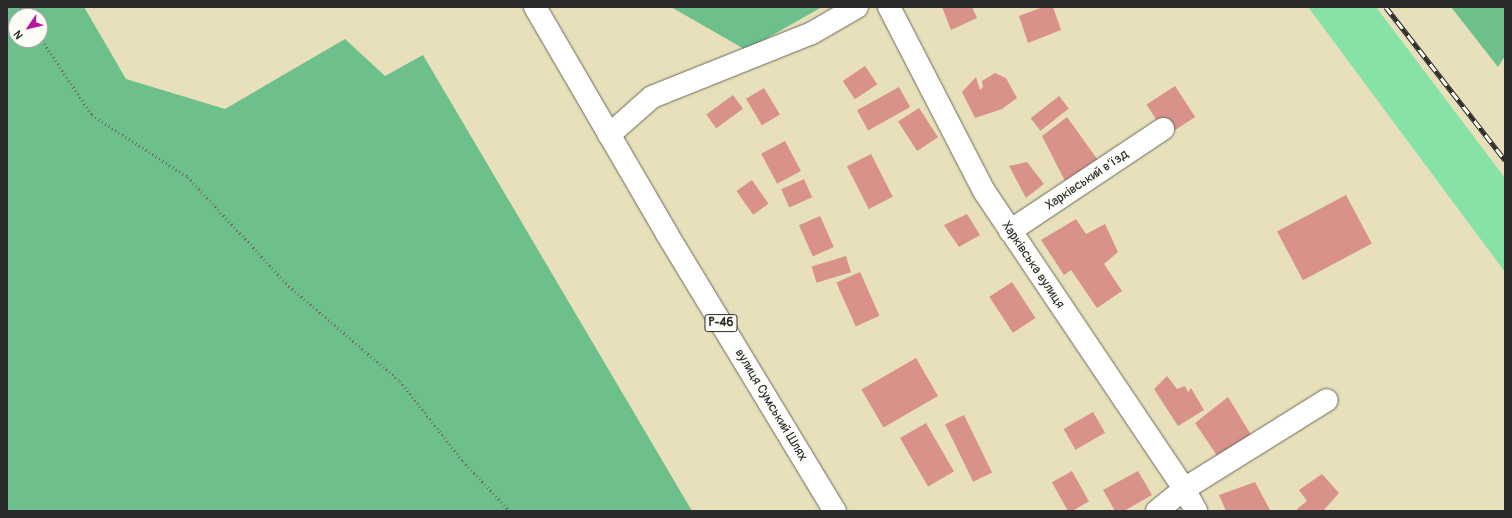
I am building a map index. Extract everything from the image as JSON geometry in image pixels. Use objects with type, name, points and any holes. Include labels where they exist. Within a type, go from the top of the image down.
[{"type":"street","name":"Р-46","points":[[535,7],[609,135]]},
{"type":"street","points":[[609,135],[652,97],[812,33],[857,7]]},
{"type":"street","name":"Харківська вулиця","points":[[889,7],[984,191],[1184,488],[1196,511]]},
{"type":"street","name":"Харківський в’їзд","points":[[1010,231],[1163,129]]},
{"type":"street","name":"вулиця Сумський Шлях","points":[[609,135],[835,511]]},
{"type":"street","points":[[1157,511],[1184,488],[1327,400]]},
{"type":"path","points":[[47,48],[92,115],[188,177],[289,286],[400,381],[463,461],[510,511]]},
{"type":"green space","points":[[7,7],[84,7],[126,79],[225,109],[345,39],[385,76],[423,55],[692,511],[7,511]]},
{"type":"green space","points":[[671,7],[822,7],[746,50]]},
{"type":"green space","points":[[1308,7],[1376,7],[1505,178],[1505,272]]},
{"type":"green space","points":[[1451,7],[1505,7],[1505,56],[1498,67]]},
{"type":"building","points":[[942,7],[972,7],[977,18],[951,30]]},
{"type":"building","points":[[1043,7],[1053,7],[1061,30],[1028,43],[1019,16]]},
{"type":"building","points":[[865,66],[877,84],[855,99],[843,81]]},
{"type":"building","points":[[995,73],[1006,78],[1017,98],[1002,109],[975,118],[962,92],[976,77],[980,90],[983,87],[982,81]]},
{"type":"building","points":[[1175,86],[1195,117],[1167,136],[1146,105]]},
{"type":"building","points":[[899,87],[910,107],[868,130],[857,110]]},
{"type":"building","points":[[764,88],[780,115],[762,125],[746,99]]},
{"type":"building","points":[[733,95],[743,109],[716,128],[706,114]]},
{"type":"building","points":[[1059,96],[1069,109],[1040,131],[1031,118]]},
{"type":"building","points":[[919,108],[938,137],[917,151],[898,122]]},
{"type":"building","points":[[1067,117],[1100,163],[1067,185],[1042,136]]},
{"type":"building","points":[[785,141],[801,171],[777,184],[761,154]]},
{"type":"building","points":[[871,154],[893,197],[869,209],[847,166]]},
{"type":"building","points":[[1027,162],[1044,184],[1026,198],[1009,166]]},
{"type":"building","points":[[804,179],[812,197],[789,207],[781,189]]},
{"type":"building","points":[[752,180],[769,204],[753,215],[736,191]]},
{"type":"building","points":[[1346,195],[1372,244],[1303,280],[1277,232]]},
{"type":"building","points":[[967,214],[980,235],[959,247],[944,225]]},
{"type":"building","points":[[820,216],[834,247],[813,256],[799,225]]},
{"type":"building","points":[[1076,219],[1086,234],[1105,224],[1118,252],[1104,264],[1122,291],[1097,308],[1071,270],[1064,275],[1041,240]]},
{"type":"building","points":[[846,256],[851,272],[817,283],[812,267]]},
{"type":"building","points":[[860,272],[880,316],[856,326],[836,283]]},
{"type":"building","points":[[1012,282],[1035,318],[1013,333],[989,297]]},
{"type":"building","points":[[916,358],[938,396],[883,428],[861,390]]},
{"type":"building","points":[[1167,376],[1177,389],[1185,386],[1188,392],[1191,388],[1204,410],[1178,426],[1154,389]]},
{"type":"building","points":[[1228,397],[1253,438],[1218,457],[1195,423]]},
{"type":"building","points":[[1093,412],[1105,433],[1076,450],[1064,429]]},
{"type":"building","points":[[964,415],[992,473],[973,482],[945,424]]},
{"type":"building","points":[[926,423],[954,471],[928,486],[900,438]]},
{"type":"building","points":[[1072,471],[1089,502],[1072,511],[1068,511],[1052,482]]},
{"type":"building","points":[[1138,471],[1152,495],[1124,511],[1115,511],[1103,490]]},
{"type":"building","points":[[1322,474],[1339,493],[1323,511],[1298,511],[1297,509],[1307,501],[1299,490]]},
{"type":"building","points":[[1255,482],[1270,510],[1226,511],[1219,495]]},
{"type":"railway","points":[[1386,7],[1505,160]]}]
